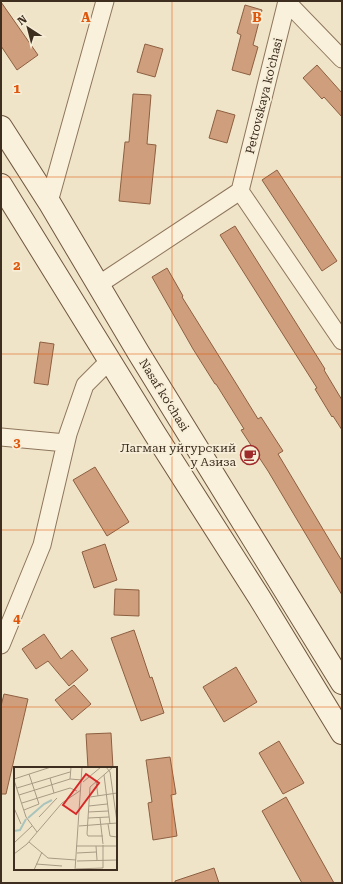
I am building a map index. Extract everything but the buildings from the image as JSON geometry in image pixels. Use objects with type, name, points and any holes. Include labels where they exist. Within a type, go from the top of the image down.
[{"type":"main road","name":"Nasaf ko‘chasi","points":[[1,127],[49,202],[142,359],[342,683]]},
{"type":"main road","points":[[1,185],[342,733]]},
{"type":"street","points":[[49,202],[105,1]]},
{"type":"street","points":[[287,2],[342,59]]},
{"type":"street","name":"Petrovskaya ko'chasi","points":[[240,191],[287,2]]},
{"type":"street","points":[[98,285],[240,191],[342,341]]},
{"type":"street","points":[[1,645],[42,545],[66,443],[85,385],[110,360]]},
{"type":"street","points":[[1,437],[66,443]]},
{"type":"place","name":"Лагман уйгурский у Азиза","points":[[250,455]]}]
